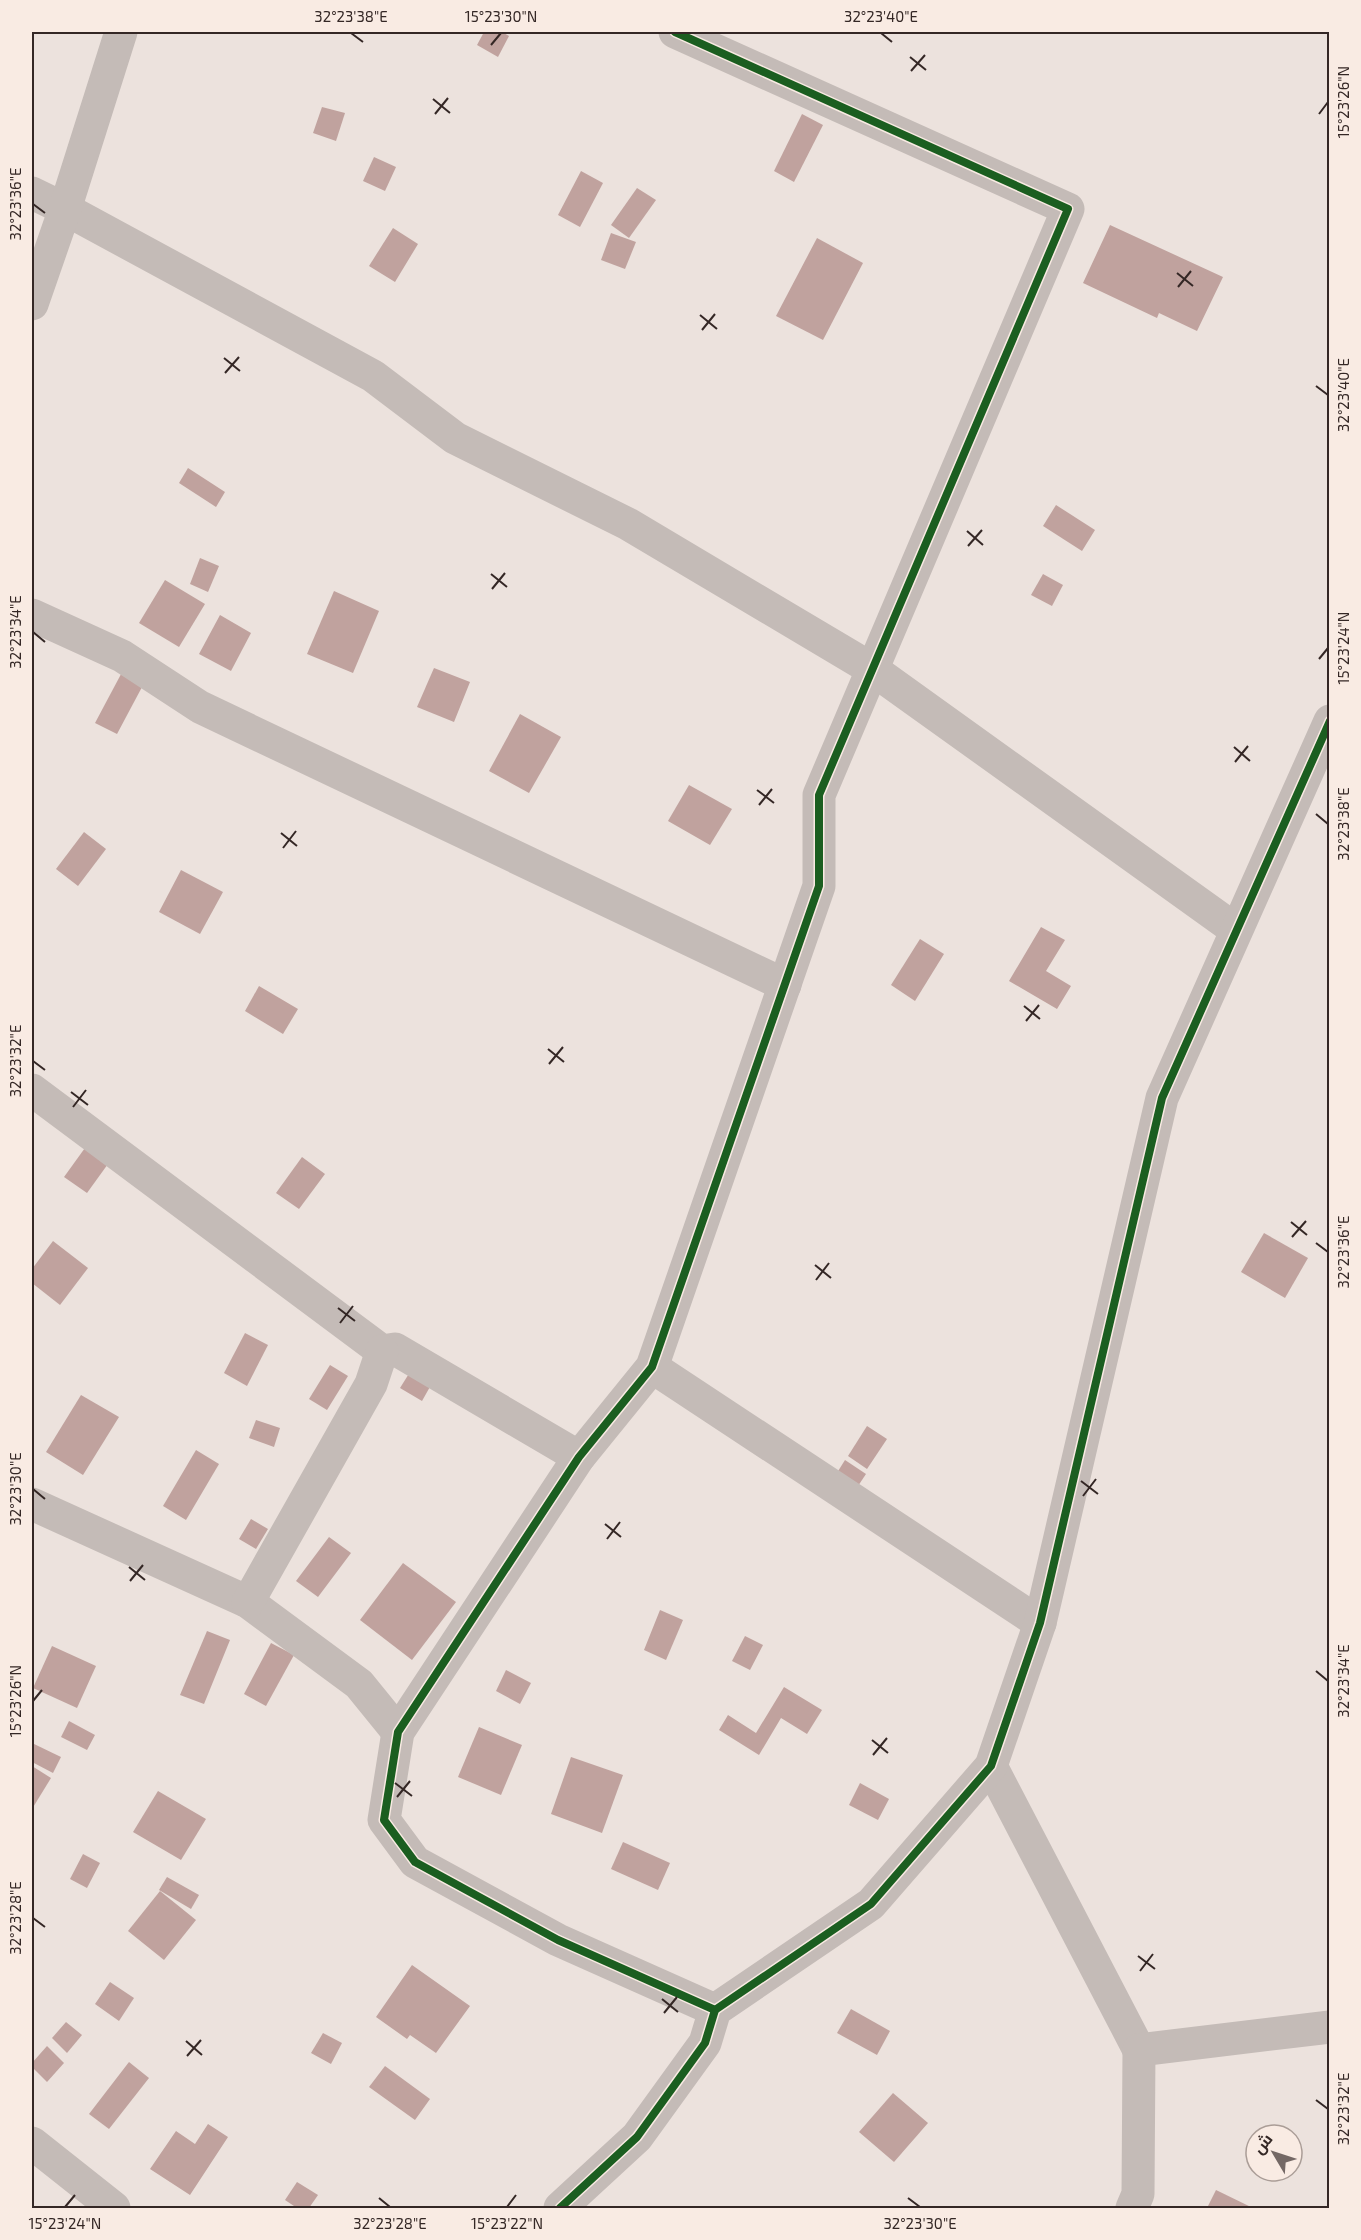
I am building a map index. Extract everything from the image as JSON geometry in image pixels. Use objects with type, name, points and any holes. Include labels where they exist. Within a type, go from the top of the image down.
[{"type":"street","points":[[32,304],[65,209],[121,32]]},
{"type":"street","points":[[675,32],[1068,209],[819,795],[819,886],[652,1367],[579,1457],[398,1732],[384,1820],[415,1862],[558,1940],[715,2010]]},
{"type":"street","points":[[32,193],[373,376],[455,438],[628,524],[872,669],[1236,930]]},
{"type":"street","points":[[32,615],[122,656],[200,707],[785,985]]},
{"type":"street","points":[[560,2208],[637,2137],[705,2043],[715,2010],[871,1904],[991,1766],[1040,1623],[1162,1098],[1329,721]]},
{"type":"street","points":[[32,1090],[382,1351],[395,1349],[579,1457]]},
{"type":"street","points":[[248,1602],[371,1384],[382,1351]]},
{"type":"street","points":[[652,1367],[1040,1623]]},
{"type":"street","points":[[32,1504],[248,1602],[358,1684],[398,1732]]},
{"type":"street","points":[[991,1766],[1139,2050],[1138,2194],[1132,2208]]},
{"type":"street","points":[[1139,2050],[1329,2027]]},
{"type":"street","points":[[32,2143],[114,2208]]},
{"type":"building","points":[[484,32],[502,32],[509,36],[498,57],[477,45]]},
{"type":"building","points":[[322,107],[345,113],[336,141],[313,133]]},
{"type":"building","points":[[802,114],[823,125],[794,182],[774,171]]},
{"type":"building","points":[[374,157],[396,167],[385,191],[363,181]]},
{"type":"building","points":[[581,171],[603,183],[580,227],[558,215]]},
{"type":"building","points":[[637,188],[656,200],[629,238],[611,225]]},
{"type":"building","points":[[1110,225],[1223,277],[1197,331],[1159,313],[1157,318],[1083,283]]},
{"type":"building","points":[[393,228],[418,244],[395,282],[369,266]]},
{"type":"building","points":[[611,233],[636,242],[625,269],[601,260]]},
{"type":"building","points":[[817,238],[863,263],[823,340],[776,316]]},
{"type":"building","points":[[188,468],[225,492],[216,507],[179,483]]},
{"type":"building","points":[[1056,505],[1095,530],[1082,551],[1043,526]]},
{"type":"building","points":[[200,558],[219,566],[208,592],[190,584]]},
{"type":"building","points":[[1043,574],[1063,585],[1052,606],[1031,595]]},
{"type":"building","points":[[165,580],[205,604],[179,647],[139,623]]},
{"type":"building","points":[[334,591],[379,611],[353,673],[307,654]]},
{"type":"building","points":[[220,615],[251,633],[231,671],[199,654]]},
{"type":"building","points":[[128,661],[150,672],[117,734],[95,723]]},
{"type":"building","points":[[434,668],[470,682],[454,722],[417,707]]},
{"type":"building","points":[[520,714],[561,737],[529,793],[489,771]]},
{"type":"building","points":[[689,785],[732,809],[710,845],[668,821]]},
{"type":"building","points":[[84,832],[106,849],[78,886],[56,869]]},
{"type":"building","points":[[181,870],[223,892],[200,934],[159,912]]},
{"type":"building","points":[[1041,927],[1065,940],[1046,971],[1071,986],[1057,1009],[1009,981]]},
{"type":"building","points":[[920,939],[944,954],[915,1001],[891,985]]},
{"type":"building","points":[[259,986],[298,1009],[283,1034],[245,1011]]},
{"type":"building","points":[[90,1141],[113,1157],[87,1193],[64,1177]]},
{"type":"building","points":[[302,1157],[325,1174],[299,1209],[276,1193]]},
{"type":"building","points":[[1264,1233],[1308,1258],[1285,1298],[1241,1272]]},
{"type":"building","points":[[53,1241],[88,1268],[60,1305],[32,1283],[32,1269]]},
{"type":"building","points":[[245,1333],[268,1345],[247,1386],[224,1373]]},
{"type":"building","points":[[330,1365],[348,1376],[327,1410],[309,1399]]},
{"type":"building","points":[[410,1372],[431,1385],[422,1401],[400,1388]]},
{"type":"building","points":[[81,1395],[119,1417],[83,1475],[46,1452]]},
{"type":"building","points":[[256,1420],[280,1428],[274,1447],[249,1438]]},
{"type":"building","points":[[867,1426],[887,1439],[867,1469],[848,1456]]},
{"type":"building","points":[[196,1450],[219,1464],[186,1520],[163,1506]]},
{"type":"building","points":[[845,1460],[866,1474],[856,1489],[835,1476]]},
{"type":"building","points":[[251,1519],[268,1529],[256,1549],[239,1539]]},
{"type":"building","points":[[329,1537],[351,1553],[318,1597],[296,1581]]},
{"type":"building","points":[[403,1563],[456,1602],[412,1660],[360,1620]]},
{"type":"building","points":[[660,1610],[683,1620],[666,1660],[644,1650]]},
{"type":"building","points":[[207,1631],[230,1640],[204,1704],[180,1695]]},
{"type":"building","points":[[745,1636],[763,1645],[750,1670],[732,1661]]},
{"type":"building","points":[[271,1643],[294,1655],[266,1706],[244,1694]]},
{"type":"building","points":[[52,1646],[96,1666],[77,1708],[33,1688]]},
{"type":"building","points":[[506,1670],[531,1683],[520,1704],[496,1691]]},
{"type":"building","points":[[784,1687],[822,1710],[807,1734],[781,1718],[759,1755],[719,1730],[728,1715],[756,1733]]},
{"type":"building","points":[[69,1721],[95,1735],[87,1750],[61,1737]]},
{"type":"building","points":[[479,1727],[522,1745],[501,1795],[458,1777]]},
{"type":"building","points":[[32,1743],[61,1757],[53,1773],[32,1762]]},
{"type":"building","points":[[571,1757],[623,1775],[602,1833],[551,1814]]},
{"type":"building","points":[[32,1766],[51,1778],[32,1809]]},
{"type":"building","points":[[860,1783],[889,1799],[878,1820],[849,1805]]},
{"type":"building","points":[[158,1791],[206,1819],[181,1860],[133,1832]]},
{"type":"building","points":[[623,1842],[670,1863],[658,1890],[611,1869]]},
{"type":"building","points":[[83,1854],[100,1863],[87,1888],[70,1879]]},
{"type":"building","points":[[167,1877],[199,1895],[191,1909],[159,1890]]},
{"type":"building","points":[[160,1891],[196,1920],[164,1960],[128,1931]]},
{"type":"building","points":[[412,1965],[470,2006],[436,2053],[410,2035],[407,2039],[376,2017]]},
{"type":"building","points":[[110,1982],[134,1998],[119,2021],[95,2004]]},
{"type":"building","points":[[851,2009],[890,2031],[877,2055],[837,2033]]},
{"type":"building","points":[[66,2022],[82,2035],[67,2053],[52,2038]]},
{"type":"building","points":[[323,2033],[342,2043],[331,2064],[311,2053]]},
{"type":"building","points":[[47,2046],[64,2063],[47,2082],[32,2067],[32,2063]]},
{"type":"building","points":[[129,2062],[149,2078],[109,2129],[89,2114]]},
{"type":"building","points":[[385,2066],[430,2099],[415,2120],[369,2087]]},
{"type":"building","points":[[893,2093],[928,2123],[894,2162],[859,2132]]},
{"type":"building","points":[[208,2124],[228,2137],[190,2195],[150,2169],[176,2131],[195,2144]]},
{"type":"building","points":[[297,2182],[318,2195],[309,2208],[297,2208],[285,2200]]},
{"type":"building","points":[[1216,2190],[1253,2208],[1207,2208]]},
{"type":"cycle path","points":[[675,32],[1068,209],[819,795],[819,886],[652,1367],[579,1457],[398,1732],[384,1820],[415,1862],[558,1940],[715,2010]]},
{"type":"cycle path","points":[[560,2208],[637,2137],[705,2043],[715,2010],[871,1904],[991,1766],[1040,1623],[1162,1098],[1330,721]]}]
